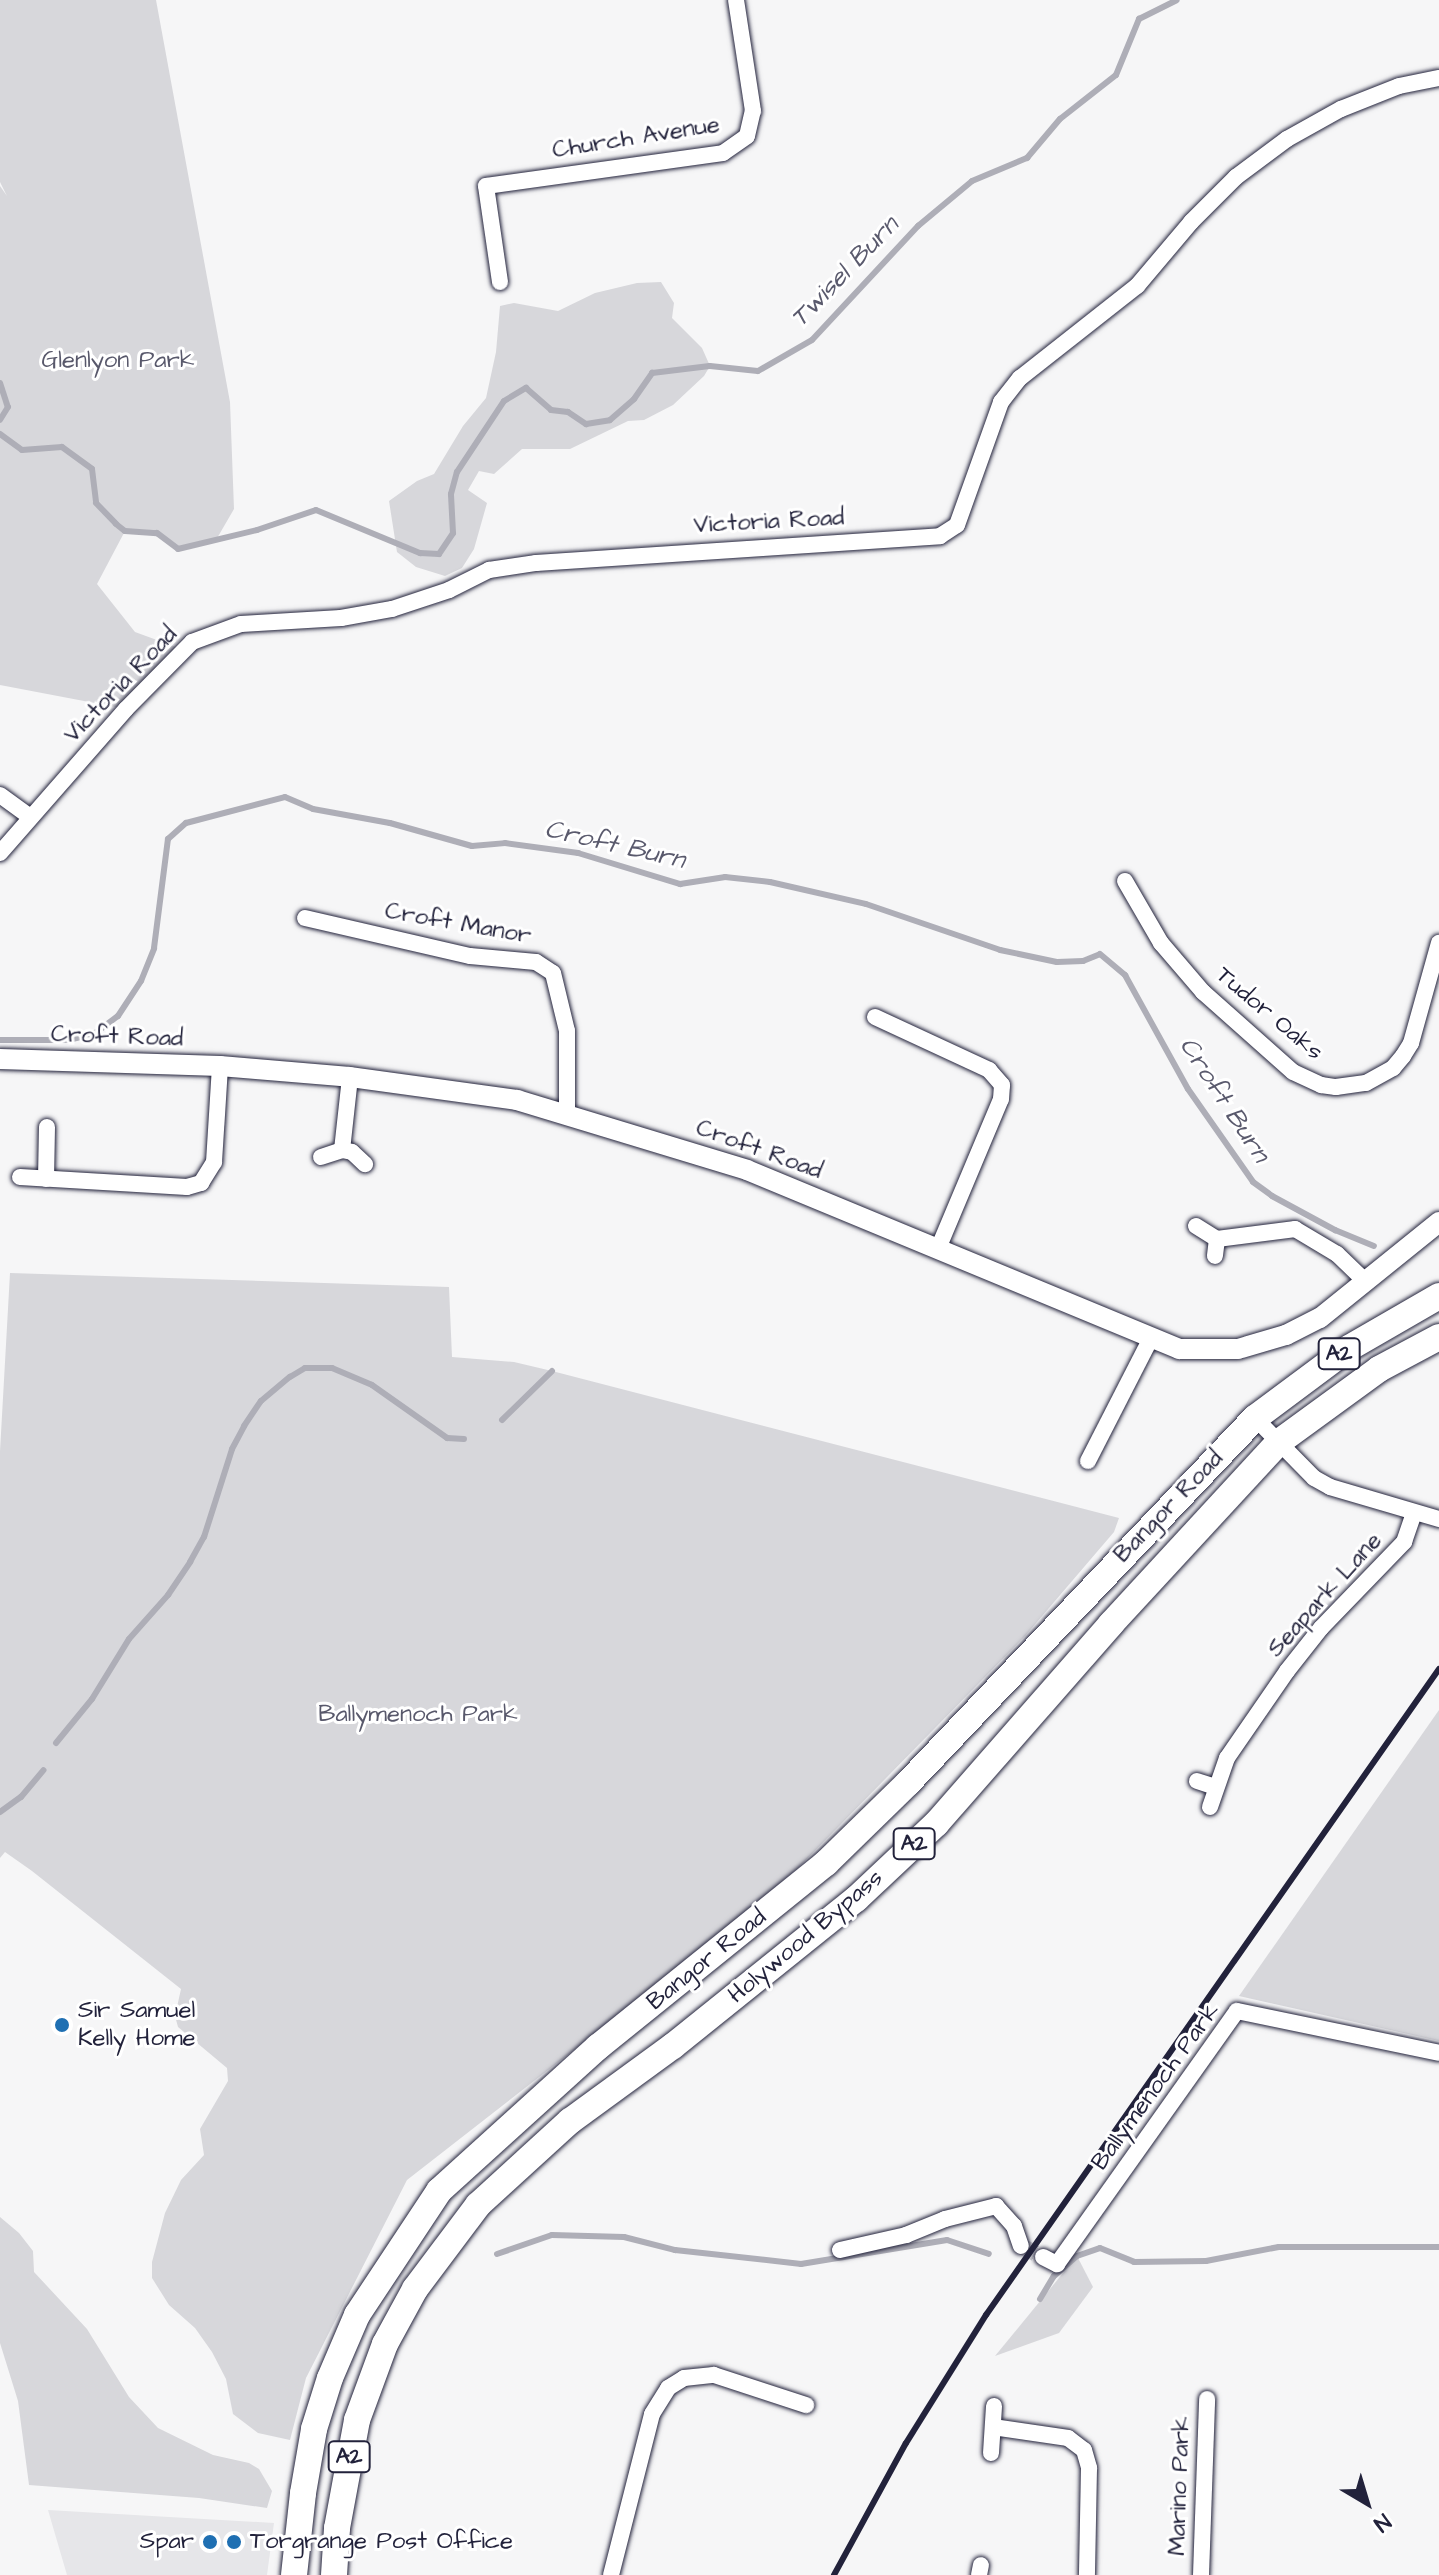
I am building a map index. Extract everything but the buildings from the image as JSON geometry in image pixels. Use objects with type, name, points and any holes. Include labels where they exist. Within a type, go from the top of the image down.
[{"type":"highway","name":"A2","points":[[1255,1418],[1349,1348],[1439,1296]]},
{"type":"highway","name":"Holywood Bypass","points":[[334,2575],[337,2528],[357,2420],[385,2344],[415,2289],[478,2205],[570,2121],[856,1899],[936,1824],[1131,1601],[1279,1442],[1379,1369],[1439,1337]]},
{"type":"highway","name":"Bangor Road","points":[[294,2575],[314,2429],[330,2378],[357,2315],[439,2191],[598,2047],[826,1863],[908,1783],[1255,1418]]},
{"type":"highway","points":[[404,2240],[436,2261]]},
{"type":"street","name":"Church Avenue","points":[[500,282],[486,186],[723,153],[740,144],[751,128],[753,111],[736,0]]},
{"type":"street","name":"Victoria Road","points":[[0,853],[126,709],[192,642],[241,624],[341,618],[392,609],[449,590],[489,570],[536,563],[940,536],[957,525],[1001,402],[1020,378],[1137,286],[1191,222],[1236,177],[1287,139],[1341,109],[1399,86],[1439,78]]},
{"type":"street","points":[[0,795],[30,817]]},
{"type":"street","name":"Tudor Oaks","points":[[1125,881],[1161,943],[1203,992],[1293,1072],[1321,1085],[1336,1087],[1366,1083],[1393,1068],[1403,1056],[1411,1043],[1439,943]]},
{"type":"street","name":"Croft Manor","points":[[305,918],[470,956],[536,962],[553,973],[567,1031],[567,1115]]},
{"type":"street","points":[[875,1017],[989,1070],[1002,1085],[1001,1099],[938,1249]]},
{"type":"street","name":"Croft Road","points":[[0,1059],[220,1066],[350,1077],[517,1100],[747,1170],[1150,1340],[1179,1349],[1206,1351],[1262,1344],[1320,1318],[1439,1222]]},
{"type":"street","points":[[20,1177],[187,1187],[201,1183],[214,1162],[220,1066]]},
{"type":"street","points":[[342,1150],[350,1077]]},
{"type":"street","points":[[46,1179],[47,1127]]},
{"type":"street","points":[[321,1157],[342,1150],[352,1152],[365,1164]]},
{"type":"street","points":[[1196,1226],[1217,1239],[1295,1229],[1337,1254],[1366,1282]]},
{"type":"street","points":[[1215,1256],[1217,1239]]},
{"type":"street","points":[[1088,1461],[1150,1340]]},
{"type":"street","points":[[1255,1418],[1314,1478],[1330,1487],[1439,1519]]},
{"type":"street","name":"Seapark Lane","points":[[1210,1807],[1227,1758],[1287,1671],[1321,1628],[1404,1542],[1414,1513]]},
{"type":"street","points":[[1197,1781],[1215,1787]]},
{"type":"street","name":"Ballymenoch Park","points":[[1043,2257],[1057,2264],[1237,2011],[1439,2053]]},
{"type":"street","points":[[840,2250],[906,2235],[945,2219],[996,2206],[1014,2226],[1021,2246]]},
{"type":"street","points":[[611,2575],[652,2414],[668,2388],[684,2378],[714,2375],[806,2405]]},
{"type":"street","name":"Marino Park","points":[[1201,2575],[1207,2399]]},
{"type":"street","points":[[991,2453],[994,2406]]},
{"type":"street","points":[[993,2427],[1068,2438],[1084,2450],[1089,2468],[1087,2575]]},
{"type":"shaded area","points":[[48,2510],[274,2523],[267,2575],[67,2575]]},
{"type":"green space","name":"Glenlyon Park","points":[[0,0],[156,0],[230,402],[234,509],[216,540],[178,549],[157,533],[125,531],[97,584],[135,632],[176,647],[126,709],[0,685],[0,186],[7,196],[0,182]]},
{"type":"green space","points":[[661,282],[674,303],[672,318],[702,348],[710,366],[704,376],[673,405],[644,420],[628,421],[570,449],[522,449],[494,474],[479,471],[468,490],[487,503],[474,549],[462,568],[445,576],[416,567],[397,552],[389,501],[417,481],[434,474],[463,426],[486,398],[496,352],[500,306],[514,303],[558,311],[595,293],[637,283]]},
{"type":"green space","name":"Ballymenoch Park","points":[[10,1273],[449,1287],[452,1357],[514,1362],[552,1371],[1119,1518],[1114,1532],[1025,1636],[798,1868],[698,1953],[407,2180],[306,2378],[290,2440],[258,2433],[233,2414],[226,2379],[212,2352],[195,2328],[169,2305],[152,2278],[152,2262],[165,2213],[181,2180],[204,2155],[200,2129],[228,2081],[227,2068],[178,2027],[175,2016],[181,1989],[32,1871],[5,1852],[0,1858],[0,1451]]},
{"type":"green space","points":[[1439,1710],[1439,2041],[1239,1996]]},
{"type":"green space","points":[[0,2217],[19,2233],[33,2251],[34,2272],[87,2329],[129,2397],[158,2428],[213,2455],[249,2463],[259,2469],[272,2491],[267,2508],[199,2498],[29,2485],[18,2401],[0,2343]]},
{"type":"green space","points":[[1077,2256],[1093,2287],[1059,2333],[995,2356]]},
{"type":"waterway","name":"Twisel Burn","points":[[0,434],[22,450],[62,447],[92,469],[96,503],[116,524],[125,531],[157,533],[178,549],[257,530],[316,510],[420,553],[439,554],[453,533],[451,494],[457,472],[504,401],[526,388],[551,410],[568,412],[586,424],[610,420],[634,399],[652,373],[710,366],[758,371],[812,340],[918,226],[972,181],[1027,158],[1060,119],[1116,75],[1139,19],[1177,0]]},
{"type":"waterway","name":"Twisel Burn","points":[[0,383],[8,407],[0,420]]},
{"type":"waterway","name":"Croft Burn","points":[[0,1040],[68,1040],[94,1034],[118,1016],[141,981],[154,948],[168,839],[186,823],[285,797],[313,809],[390,823],[472,846],[505,843],[578,853],[680,884],[725,877],[770,882],[866,904],[1000,950],[1057,962],[1083,961],[1100,954],[1125,975],[1188,1089],[1253,1182],[1272,1196],[1335,1230],[1374,1246]]},
{"type":"waterway","points":[[56,1743],[92,1699],[129,1639],[168,1595],[190,1562],[204,1537],[232,1449],[244,1426],[261,1401],[290,1377],[305,1368],[332,1368],[372,1385],[447,1438],[464,1439]]},
{"type":"waterway","points":[[502,1420],[552,1371]]},
{"type":"waterway","points":[[0,1812],[21,1797],[44,1770]]},
{"type":"waterway","points":[[497,2254],[552,2235],[624,2237],[675,2250],[801,2264],[947,2240],[989,2254]]},
{"type":"waterway","points":[[1040,2299],[1054,2276],[1077,2256],[1100,2248],[1134,2262],[1206,2261],[1279,2247],[1439,2247]]},
{"type":"tunnel","points":[[1021,2246],[1043,2257]]},
{"type":"railway","points":[[834,2575],[906,2443],[986,2315],[1439,1669]]},
{"type":"place","name":"Sir Samuel Kelly Home","points":[[62,2025]]},
{"type":"place","name":"Spar","points":[[210,2542]]},
{"type":"place","name":"Torgrange Post Office","points":[[234,2542]]}]
